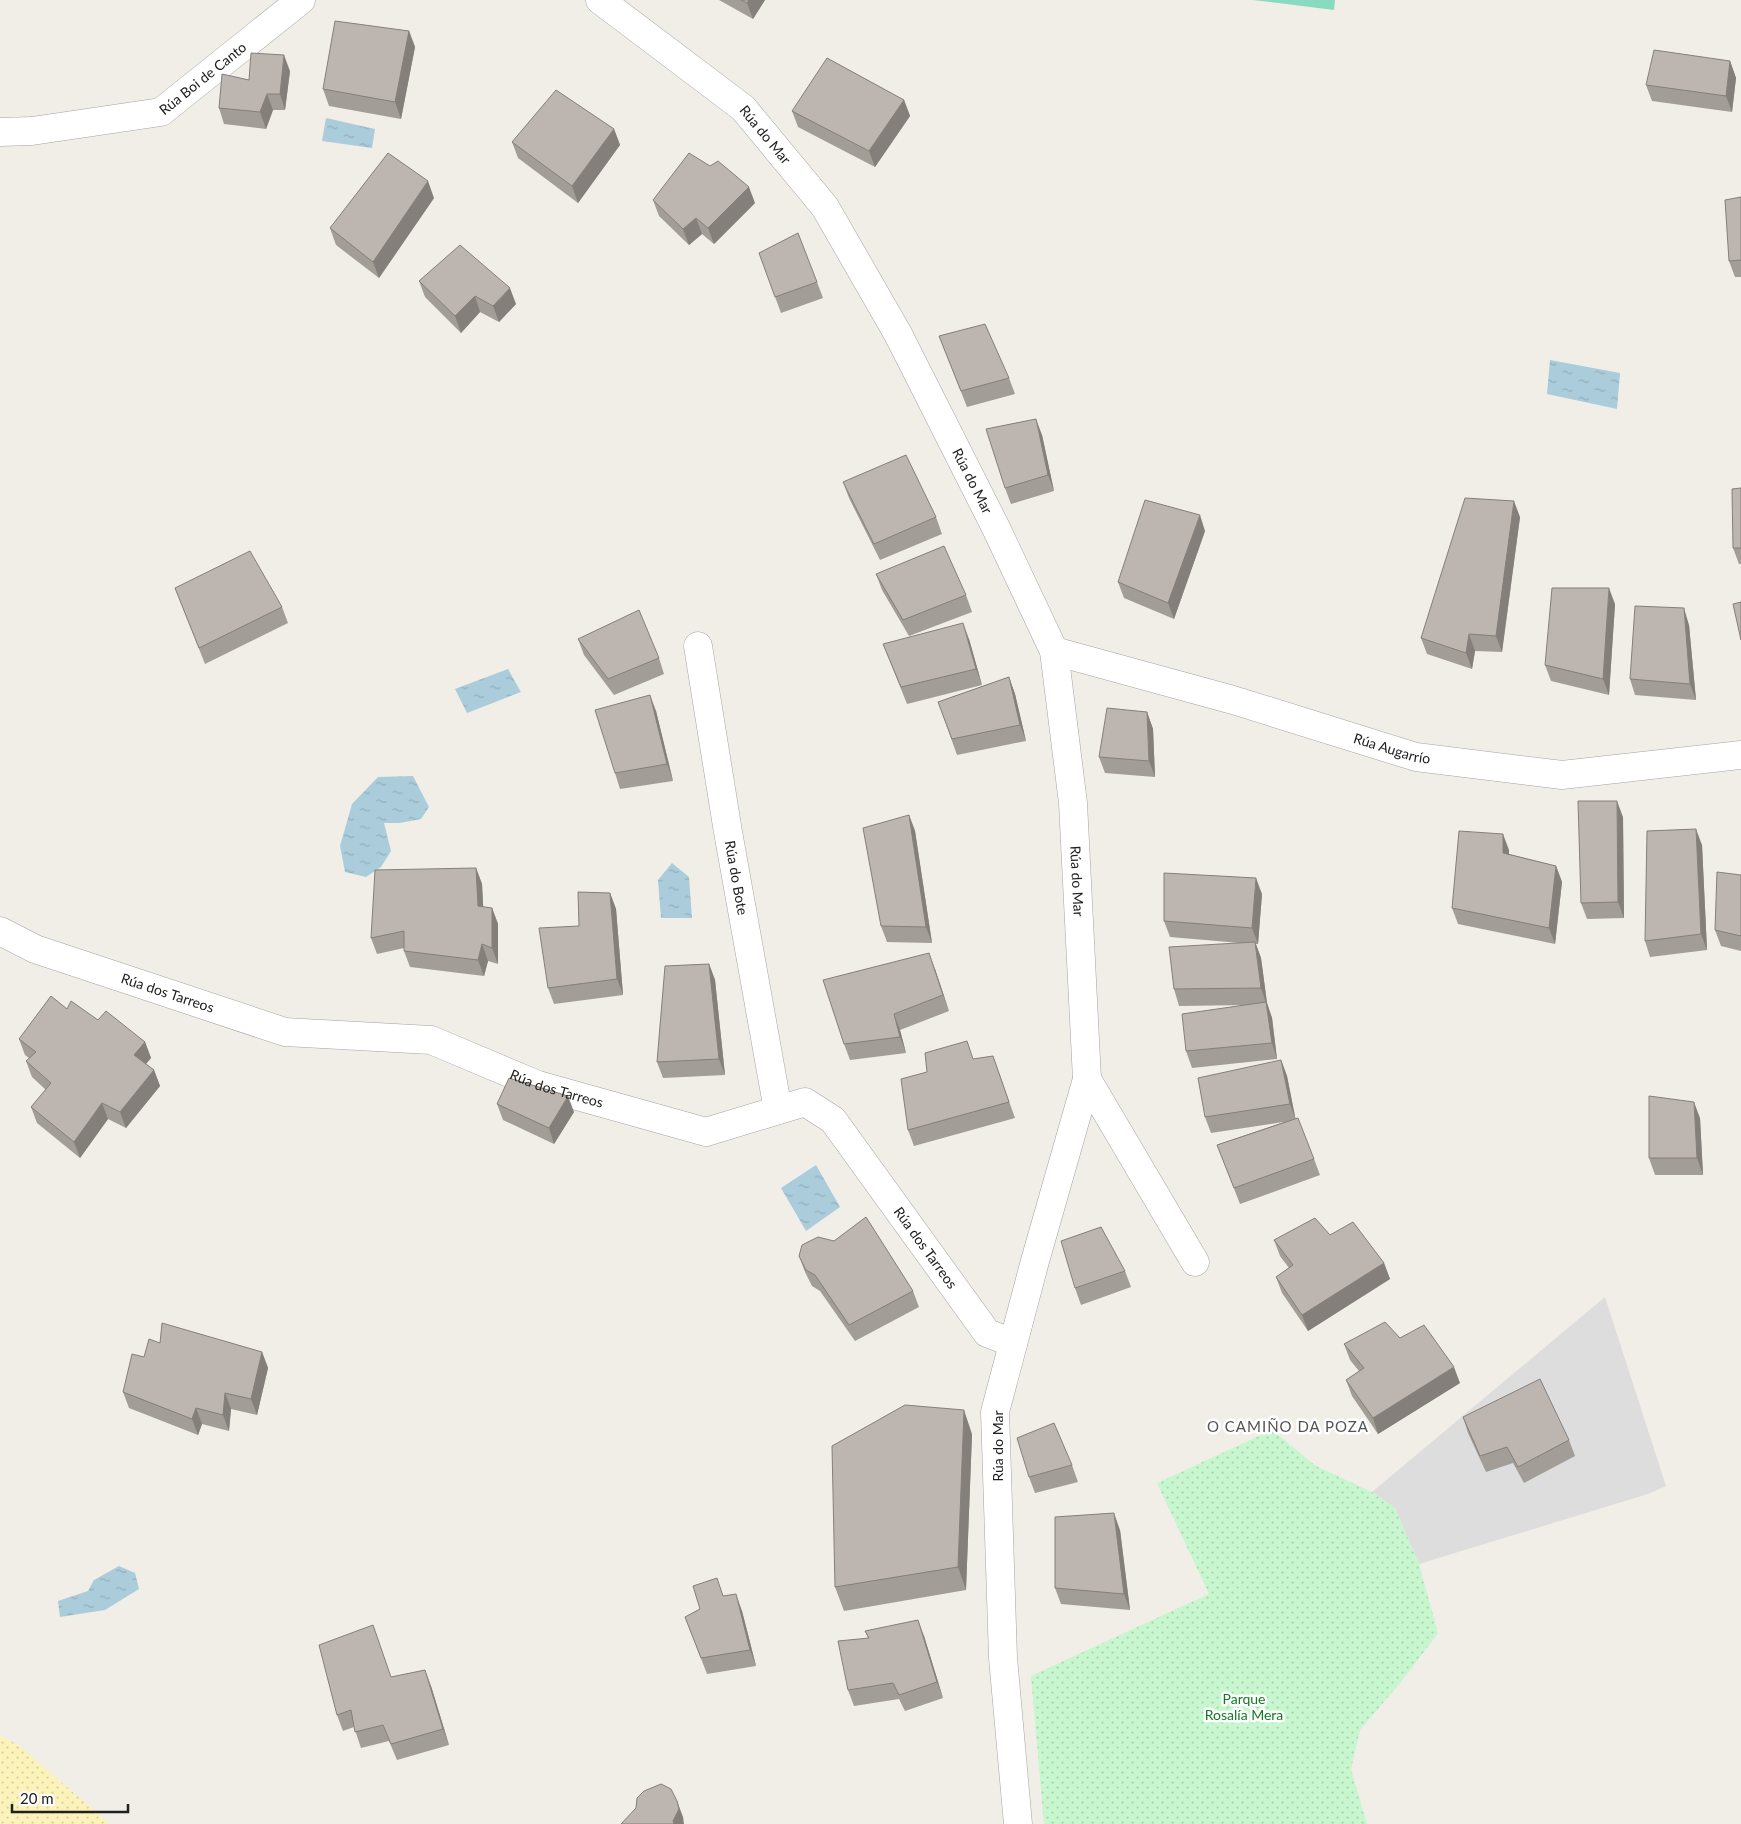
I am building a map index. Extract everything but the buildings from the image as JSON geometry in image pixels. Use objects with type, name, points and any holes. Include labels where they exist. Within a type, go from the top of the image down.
[{"type":"street","name":"Rúa Boi de Canto","points":[[0,132],[32,131],[161,112],[301,0]]},
{"type":"street","name":"Rúa do Mar","points":[[600,0],[743,108],[825,207],[898,334],[996,528],[1054,651],[1073,803],[1087,1079],[995,1412],[1003,1658],[1018,1824]]},
{"type":"street","name":"Rúa do Bote","points":[[698,646],[728,832],[778,1110]]},
{"type":"street","name":"Rúa Augarrío","points":[[1054,651],[1233,700],[1416,757],[1562,774],[1741,755]]},
{"type":"street","name":"Rúa dos Tarreos","points":[[0,931],[35,948],[285,1032],[430,1040],[538,1085],[706,1132],[805,1102],[833,1120],[987,1333],[1013,1343]]},
{"type":"street","name":"Rúa do Mar","points":[[1087,1079],[1195,1262]]},
{"type":"shaded area","points":[[1605,1297],[1666,1486],[1648,1494],[1419,1564],[1395,1508],[1372,1492]]},
{"type":"sand","points":[[0,1736],[17,1744],[110,1824],[0,1824]]},
{"type":"green space","points":[[1253,0],[1335,0],[1334,10]]},
{"type":"green space","name":"Parque Rosalía Mera","points":[[1272,1430],[1316,1466],[1372,1492],[1395,1508],[1419,1564],[1438,1633],[1405,1677],[1360,1730],[1351,1769],[1367,1824],[1044,1824],[1031,1676],[1209,1594],[1157,1483]]},
{"type":"water","points":[[326,118],[375,129],[372,148],[322,141]]},
{"type":"water","points":[[1550,360],[1620,373],[1617,409],[1547,394]]},
{"type":"water","points":[[508,669],[521,692],[467,713],[455,689]]},
{"type":"water","points":[[413,776],[429,807],[421,819],[400,823],[384,823],[391,851],[381,867],[366,877],[345,872],[340,846],[352,804],[378,777]]},
{"type":"water","points":[[672,863],[689,877],[692,918],[661,918],[658,880]]},
{"type":"water","points":[[816,1165],[840,1207],[806,1231],[781,1188]]},
{"type":"water","points":[[119,1566],[135,1573],[139,1589],[105,1610],[60,1617],[58,1601],[88,1591],[94,1580]]},
{"type":"district","name":"O CAMIÑO DA POZA","points":[[1288,1427]]}]
